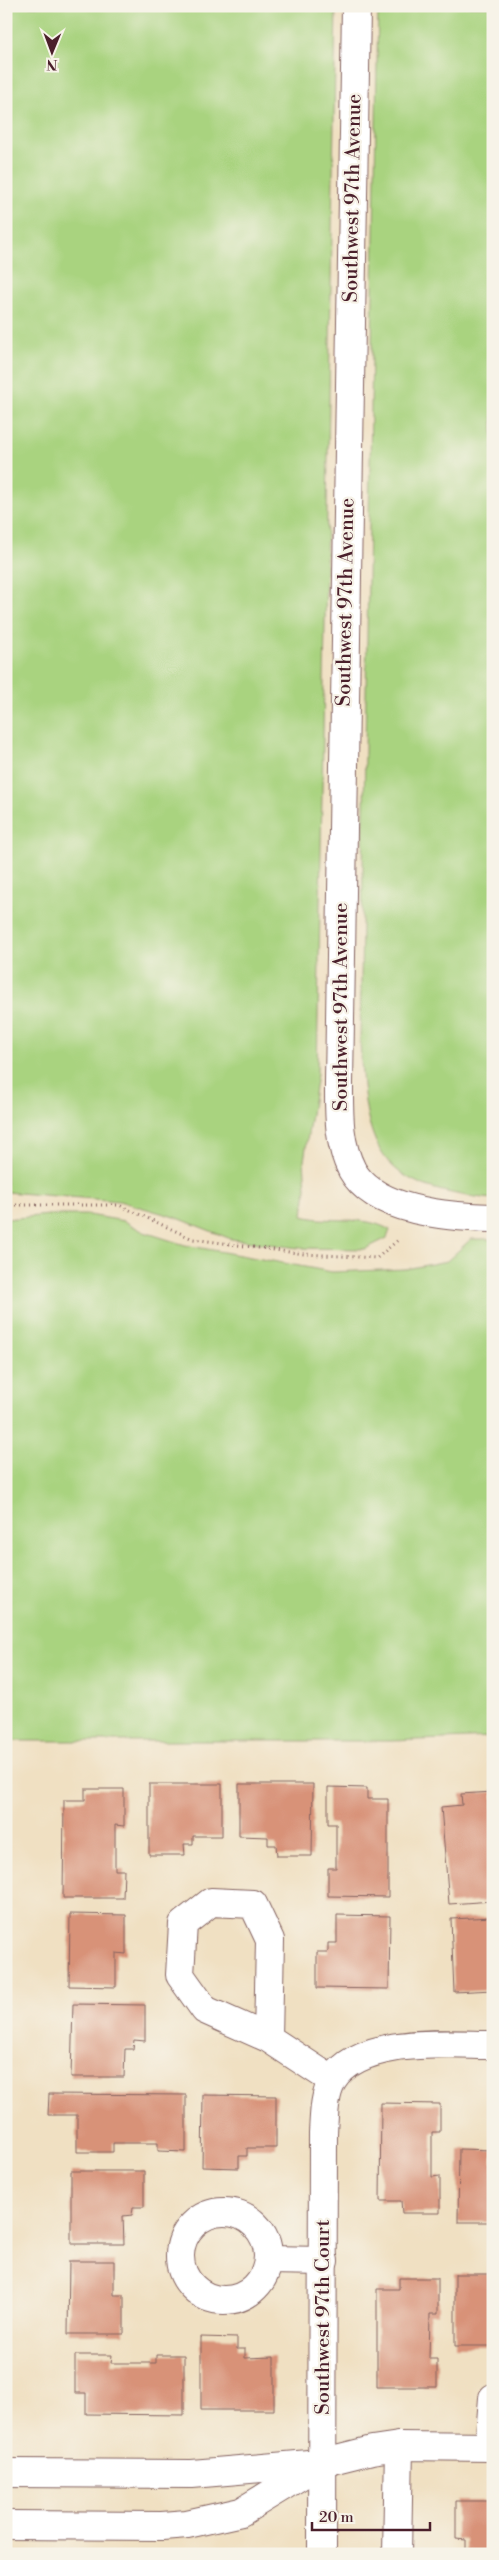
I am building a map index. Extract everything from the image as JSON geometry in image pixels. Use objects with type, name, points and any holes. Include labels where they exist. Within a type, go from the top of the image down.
[{"type":"street","name":"Southwest 97th Avenue","points":[[356,6],[339,1109],[341,1136],[352,1171],[370,1190],[383,1199],[430,1212],[465,1217],[493,1218]]},
{"type":"street","points":[[268,2038],[270,1940],[253,1904],[211,1902],[183,1924],[180,1975],[205,2010],[268,2038],[332,2080],[346,2066],[367,2054],[393,2048],[493,2045]]},
{"type":"street","name":"Southwest 97th Court","points":[[322,2554],[320,2463],[324,2261],[323,2133],[332,2080]]},
{"type":"street","points":[[268,2260],[324,2261]]},
{"type":"street","points":[[6,2473],[192,2474],[320,2463],[372,2450],[399,2446],[491,2447],[493,2398]]},
{"type":"street","points":[[398,2554],[399,2446]]},
{"type":"street","points":[[6,2525],[162,2526],[187,2524],[241,2512],[320,2463]]},
{"type":"path","points":[[6,1205],[119,1205],[193,1239],[304,1254],[377,1258],[430,1212]]},
{"type":"green space","points":[[6,6],[336,6],[317,1074],[304,1161],[306,1188],[303,1216],[369,1222],[390,1230],[387,1238],[365,1249],[298,1248],[231,1239],[175,1217],[119,1201],[6,1192]]},
{"type":"green space","points":[[378,6],[493,6],[493,1199],[454,1193],[423,1185],[400,1173],[384,1156],[373,1135],[366,1109],[362,1078],[360,1040]]},
{"type":"green space","points":[[49,1215],[89,1215],[124,1221],[144,1232],[185,1245],[332,1272],[406,1269],[447,1261],[471,1239],[493,1239],[493,1737],[392,1741],[6,1741],[6,1219]]},
{"type":"building","points":[[149,1784],[222,1784],[222,1836],[193,1836],[193,1844],[184,1844],[185,1855],[149,1855]]},
{"type":"building","points":[[239,1784],[313,1784],[312,1856],[277,1856],[276,1845],[268,1845],[268,1837],[239,1836]]},
{"type":"building","points":[[328,1787],[367,1788],[367,1799],[388,1799],[388,1897],[328,1896],[328,1868],[336,1868],[336,1824],[328,1824]]},
{"type":"building","points":[[85,1789],[124,1789],[124,1826],[115,1825],[115,1870],[124,1870],[123,1898],[63,1898],[64,1800],[85,1800]]},
{"type":"building","points":[[493,1792],[493,1901],[449,1904],[441,1807],[462,1805],[461,1794]]},
{"type":"building","points":[[70,1914],[126,1915],[126,1954],[116,1953],[116,1987],[69,1986]]},
{"type":"building","points":[[337,1915],[390,1916],[389,1989],[317,1988],[317,1952],[328,1952],[328,1943],[337,1943]]},
{"type":"building","points":[[493,1917],[493,1990],[454,1992],[451,1919]]},
{"type":"building","points":[[73,2004],[145,2005],[145,2041],[134,2040],[133,2049],[125,2049],[124,2077],[71,2077]]},
{"type":"building","points":[[49,2094],[186,2095],[186,2152],[158,2151],[158,2143],[113,2143],[113,2152],[77,2152],[77,2115],[48,2115]]},
{"type":"building","points":[[203,2095],[276,2096],[276,2148],[247,2148],[247,2156],[239,2156],[239,2168],[202,2167]]},
{"type":"building","points":[[381,2103],[440,2104],[440,2132],[432,2132],[432,2177],[440,2176],[440,2213],[402,2213],[401,2201],[380,2201]]},
{"type":"building","points":[[459,2149],[493,2150],[493,2222],[458,2222]]},
{"type":"building","points":[[71,2171],[144,2171],[144,2207],[133,2207],[132,2215],[123,2216],[124,2244],[71,2244]]},
{"type":"building","points":[[69,2261],[114,2261],[114,2295],[124,2295],[124,2334],[68,2334]]},
{"type":"building","points":[[455,2274],[493,2274],[491,2346],[455,2346]]},
{"type":"building","points":[[399,2278],[438,2278],[438,2314],[430,2314],[429,2359],[437,2359],[437,2387],[377,2387],[377,2289],[399,2289]]},
{"type":"building","points":[[201,2337],[237,2338],[237,2349],[245,2349],[245,2358],[274,2357],[274,2410],[201,2410]]},
{"type":"building","points":[[75,2355],[112,2355],[111,2363],[156,2363],[156,2355],[184,2355],[184,2415],[86,2414],[86,2393],[75,2393]]},
{"type":"building","points":[[456,2501],[493,2501],[493,2554],[466,2554],[466,2540],[456,2539]]}]
